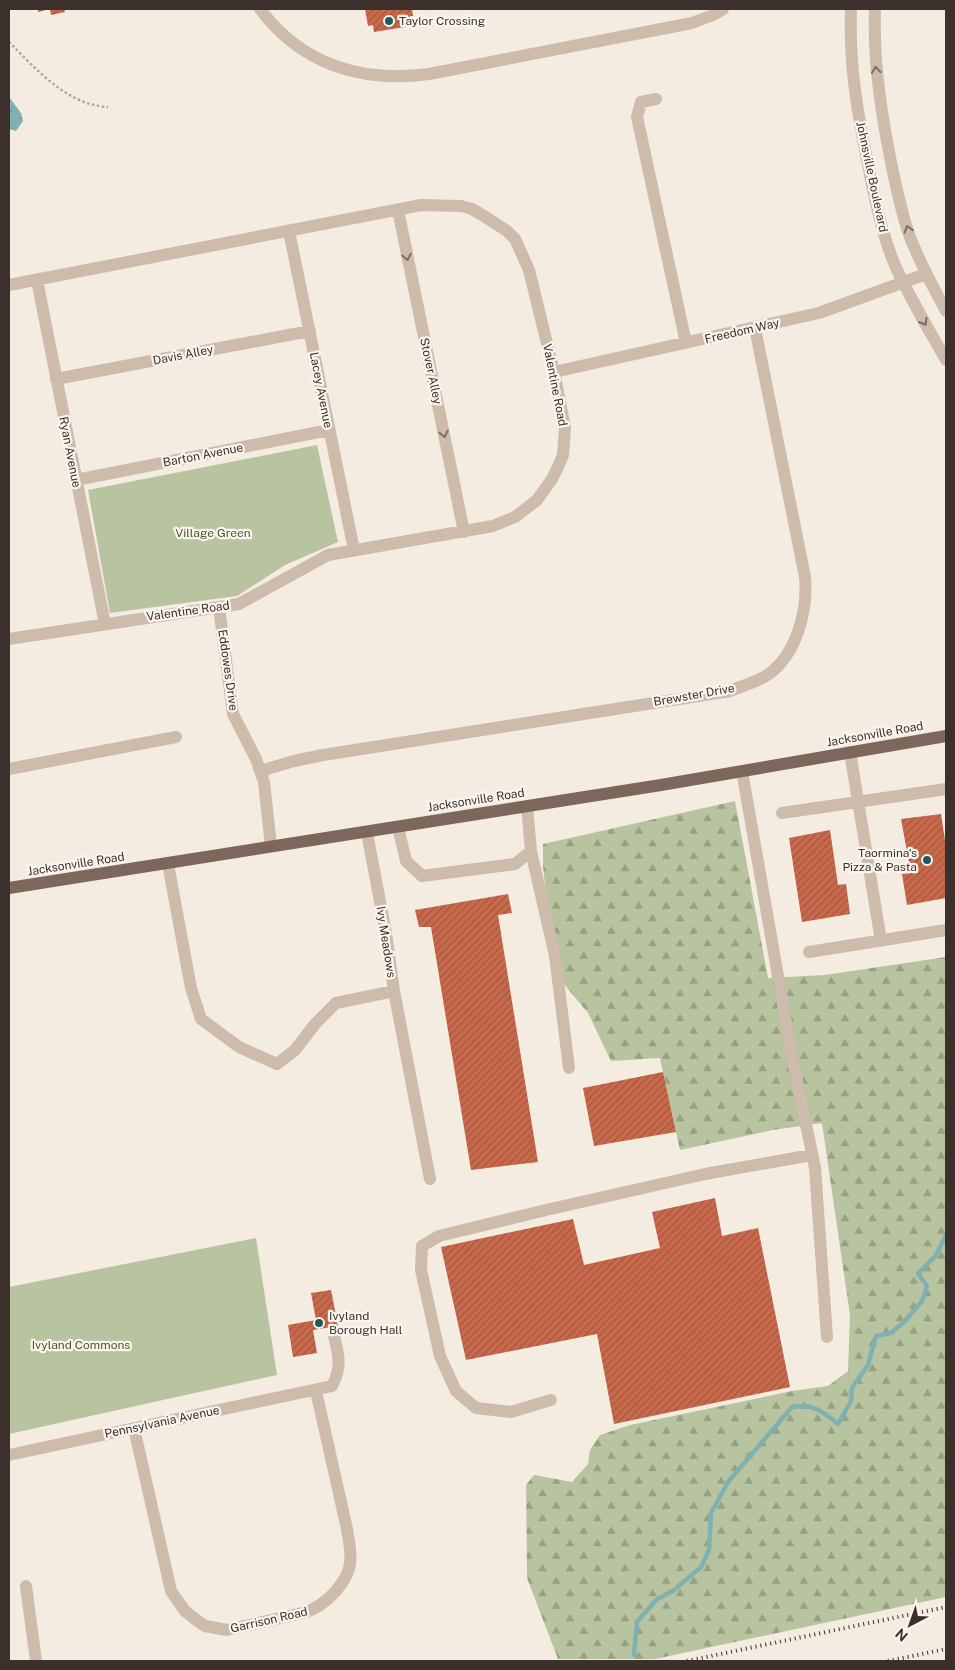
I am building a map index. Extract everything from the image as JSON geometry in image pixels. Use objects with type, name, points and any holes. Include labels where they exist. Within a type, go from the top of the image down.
[{"type":"main road","name":"Jacksonville Road","points":[[9,888],[271,846],[367,833],[946,736]]},
{"type":"street","points":[[260,9],[284,36],[303,50],[322,60],[360,74],[393,77],[429,74],[692,23],[713,15],[722,9]]},
{"type":"street","name":"Johnsville Boulevard","points":[[851,9],[850,40],[852,68],[876,208],[884,236],[903,282],[915,307],[946,360]]},
{"type":"street","name":"Johnsville Boulevard","points":[[875,9],[876,72],[899,200],[914,247],[946,311]]},
{"type":"street","points":[[656,99],[641,102],[637,117],[686,343]]},
{"type":"street","name":"Valentine Road","points":[[9,285],[421,204],[461,206],[478,212],[507,231],[514,239],[530,270],[565,428],[563,455],[552,479],[537,500],[516,517],[493,526],[328,555],[239,604],[9,639]]},
{"type":"street","name":"Stover Alley","points":[[398,210],[464,532]]},
{"type":"street","name":"Lacey Avenue","points":[[289,231],[354,550]]},
{"type":"street","name":"Freedom Way","points":[[554,372],[819,313],[926,274]]},
{"type":"street","name":"Ryan Avenue","points":[[36,280],[105,624]]},
{"type":"street","name":"Brewster Drive","points":[[260,771],[294,761],[323,756],[730,691],[768,674],[790,650],[795,640],[806,591],[805,577],[755,328]]},
{"type":"street","name":"Davis Alley","points":[[56,379],[310,331]]},
{"type":"street","name":"Barton Avenue","points":[[76,480],[329,430]]},
{"type":"street","name":"Eddowes Drive","points":[[219,607],[233,714],[264,782],[271,846]]},
{"type":"street","points":[[9,769],[176,737]]},
{"type":"street","points":[[850,752],[881,941]]},
{"type":"street","points":[[742,771],[792,1056],[815,1168],[826,1337]]},
{"type":"street","points":[[782,813],[858,800],[946,789]]},
{"type":"street","points":[[527,806],[531,851],[554,956],[569,1068]]},
{"type":"street","points":[[398,827],[406,861],[422,876],[515,864],[531,851]]},
{"type":"street","name":"Ivy Meadows","points":[[168,864],[191,988],[201,1019],[239,1048],[277,1064],[295,1050],[315,1024],[336,1004],[394,991],[386,933],[367,833]]},
{"type":"street","points":[[809,952],[946,930]]},
{"type":"street","points":[[394,991],[430,1179]]},
{"type":"street","points":[[551,1400],[511,1412],[476,1408],[456,1391],[440,1356],[421,1270],[422,1246],[439,1236],[546,1210],[705,1174],[812,1155]]},
{"type":"street","points":[[316,1391],[332,1386],[338,1374],[339,1359],[334,1336]]},
{"type":"street","name":"Pennsylvania Avenue","points":[[9,1455],[316,1391]]},
{"type":"street","name":"Garrison Road","points":[[134,1428],[171,1591],[185,1611],[205,1626],[227,1630],[237,1628],[307,1612],[318,1607],[335,1591],[348,1571],[350,1549],[347,1529],[316,1391]]},
{"type":"street","points":[[26,1586],[36,1661]]},
{"type":"path","points":[[9,42],[37,70],[57,86],[80,100],[96,106],[108,107]]},
{"type":"green space","name":"Village Green","points":[[317,445],[338,542],[285,565],[237,596],[110,613],[88,490]]},
{"type":"green space","points":[[735,801],[768,978],[825,975],[946,957],[946,1597],[655,1659],[558,1659],[527,1578],[526,1485],[534,1475],[572,1482],[588,1464],[590,1450],[600,1435],[630,1425],[792,1391],[828,1386],[848,1371],[850,1315],[822,1123],[773,1130],[680,1150],[660,1058],[611,1061],[588,1013],[554,972],[543,866],[543,844]]},
{"type":"green space","name":"Ivyland Commons","points":[[256,1238],[277,1375],[9,1434],[9,1287]]},
{"type":"water","points":[[9,97],[21,113],[23,121],[16,131],[9,129]]},
{"type":"building","points":[[38,9],[50,9],[38,12]]},
{"type":"building","points":[[50,9],[64,9],[65,12],[51,15]]},
{"type":"building","name":"Taylor Crossing","points":[[365,9],[412,9],[413,16],[410,16],[411,26],[374,32],[373,25],[368,26]]},
{"type":"building","name":"Taormina's Pizza & Pasta","points":[[941,814],[946,847],[946,898],[907,905],[902,874],[911,873],[901,819]]},
{"type":"building","points":[[830,830],[838,885],[846,884],[850,914],[802,922],[789,838]]},
{"type":"building","points":[[508,894],[512,913],[498,915],[538,1162],[471,1170],[431,927],[419,927],[415,910]]},
{"type":"building","points":[[663,1072],[676,1132],[594,1146],[583,1088]]},
{"type":"building","points":[[715,1198],[722,1236],[758,1228],[790,1387],[614,1424],[597,1334],[466,1360],[441,1247],[573,1219],[584,1265],[660,1248],[652,1212]]},
{"type":"building","name":"Ivyland Borough Hall","points":[[331,1290],[338,1326],[313,1330],[317,1353],[293,1357],[288,1325],[316,1320],[311,1293]]},
{"type":"waterway","points":[[634,1655],[637,1622],[656,1600],[674,1590],[701,1567],[709,1550],[711,1513],[728,1482],[792,1407],[811,1407],[827,1415],[838,1424],[851,1401],[852,1388],[868,1365],[876,1336],[891,1333],[904,1322],[922,1301],[927,1286],[918,1274],[936,1255],[946,1235]]},
{"type":"railway","points":[[687,1661],[946,1607]]},
{"type":"railway","points":[[888,1661],[946,1649]]},
{"type":"place","name":"Taylor Crossing","points":[[389,21]]},
{"type":"place","name":"Taormina's Pizza & Pasta","points":[[927,860]]},
{"type":"place","name":"Ivyland Borough Hall","points":[[319,1323]]}]
